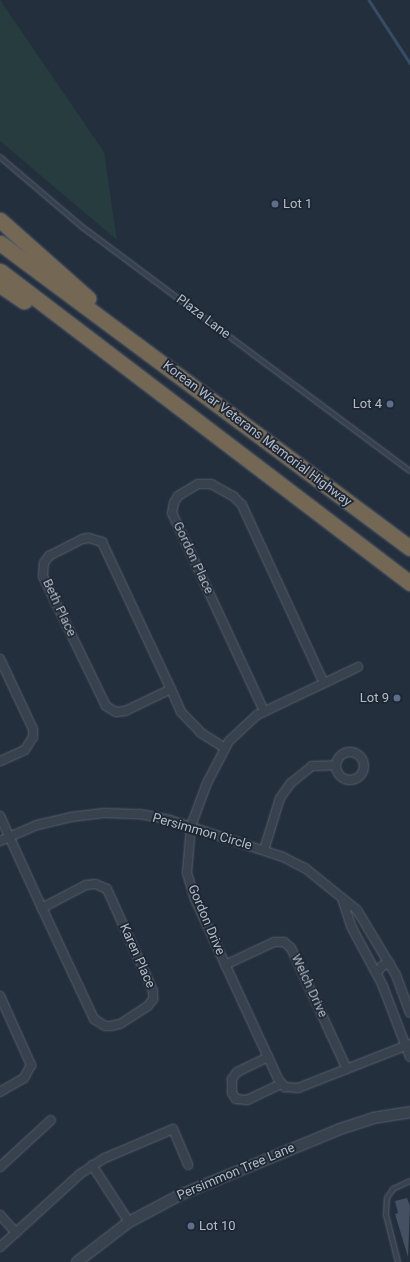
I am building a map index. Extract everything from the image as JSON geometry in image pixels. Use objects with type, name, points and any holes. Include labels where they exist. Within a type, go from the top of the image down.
[{"type":"highway","name":"Korean War Veterans Memorial Highway","points":[[0,220],[87,296],[104,320]]},
{"type":"highway","name":"Korean War Veterans Memorial Highway","points":[[0,243],[410,548]]},
{"type":"highway","name":"Korean War Veterans Memorial Highway","points":[[0,271],[410,583]]},
{"type":"highway","name":"Korean War Veterans Memorial Highway","points":[[0,285],[115,360]]},
{"type":"street","name":"Gordon Place","points":[[264,711],[172,514],[174,502],[178,496],[198,484],[211,484],[234,497],[242,506],[324,683]]},
{"type":"street","name":"Beth Place","points":[[171,689],[124,711],[116,712],[106,706],[43,576],[44,563],[49,556],[83,539],[89,538],[102,542],[171,689],[181,712],[191,725],[225,748]]},
{"type":"street","points":[[0,659],[33,729],[33,737],[25,750],[0,760]]},
{"type":"street","name":"Gordon Drive","points":[[282,1084],[195,899],[187,873],[191,826],[207,783],[225,748],[241,727],[264,711],[358,667]]},
{"type":"street","points":[[264,850],[280,798],[291,783],[312,766],[336,765]]},
{"type":"street","name":"Persimmon Circle","points":[[0,841],[37,824],[104,813],[140,814],[191,826],[264,850],[305,868],[343,901],[357,910],[389,963],[410,1013]]},
{"type":"street","name":"Karen Place","points":[[0,816],[10,836],[42,908],[94,1019],[105,1026],[120,1024],[148,1006],[153,999],[153,991],[106,889],[100,885],[86,885],[42,908]]},
{"type":"street","points":[[343,901],[351,926],[377,973],[408,1045],[410,1057]]},
{"type":"street","name":"Welch Drive","points":[[225,965],[274,942],[284,942],[291,948],[347,1069]]},
{"type":"street","points":[[377,973],[382,966],[389,963]]},
{"type":"street","points":[[0,996],[31,1064],[24,1078],[0,1092]]},
{"type":"street","points":[[268,1057],[237,1072],[232,1079],[232,1093],[236,1099],[247,1100],[282,1084],[285,1087],[298,1088],[408,1045]]},
{"type":"street","name":"Persimmon Tree Lane","points":[[77,1262],[129,1222],[200,1186],[340,1129],[373,1118],[410,1112]]},
{"type":"street","points":[[0,1167],[51,1120]]},
{"type":"street","points":[[0,1247],[92,1165],[173,1129],[188,1165]]},
{"type":"street","points":[[92,1165],[129,1222]]},
{"type":"street","points":[[0,1215],[16,1232]]},
{"type":"lane","name":"Plaza Lane","points":[[0,157],[81,226],[410,471]]},
{"type":"lane","points":[[398,1262],[386,1215],[387,1198],[394,1189],[410,1181]]},
{"type":"green space","points":[[0,0],[104,152],[117,240],[0,141]]},
{"type":"building","points":[[407,1198],[410,1206],[408,1257],[395,1214],[398,1213],[395,1201]]},
{"type":"waterway","points":[[369,0],[410,63]]},
{"type":"place","name":"Lot 1","points":[[275,204]]},
{"type":"place","name":"Lot 4","points":[[390,404]]},
{"type":"place","name":"Lot 9","points":[[397,698]]},
{"type":"place","name":"Lot 10","points":[[191,1226]]}]
